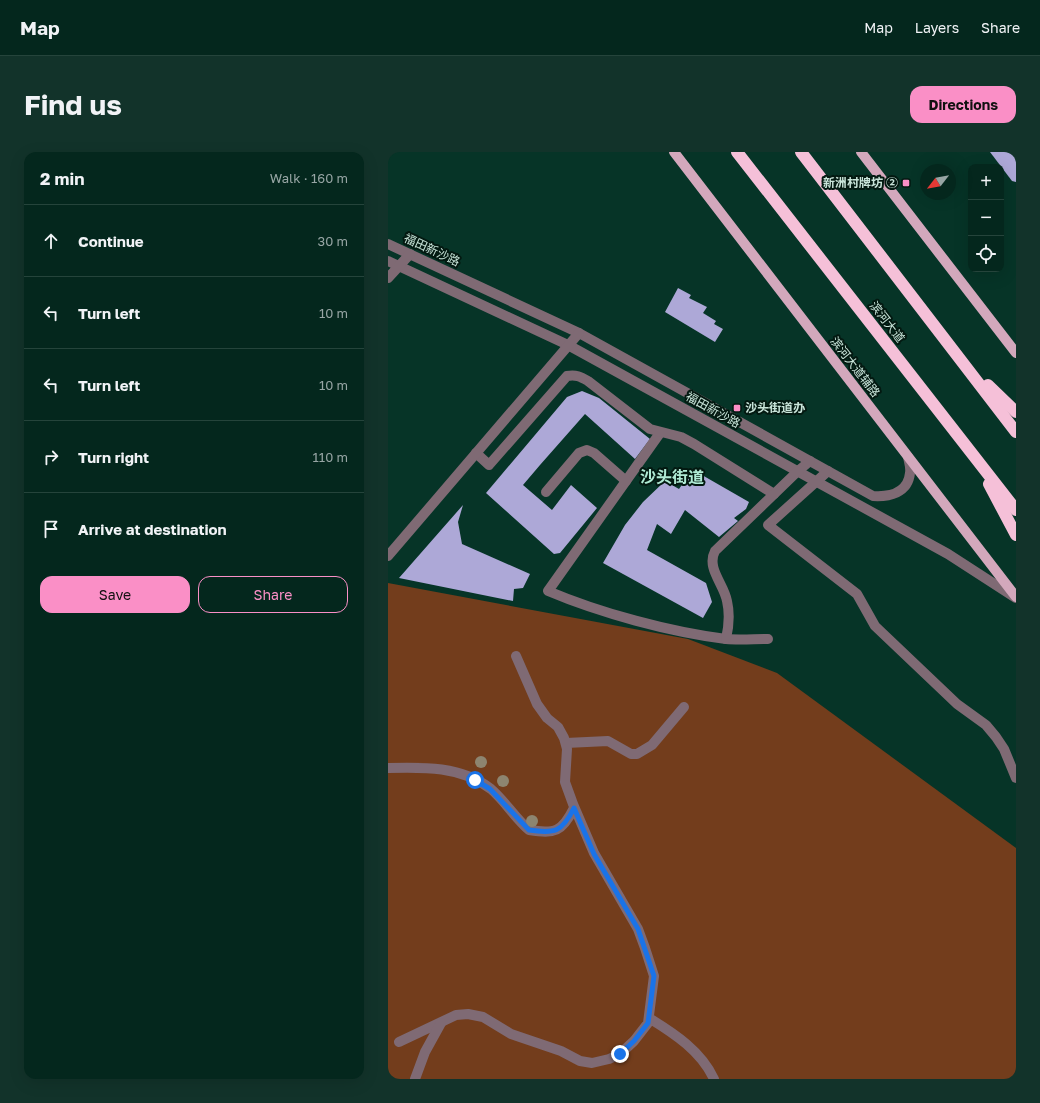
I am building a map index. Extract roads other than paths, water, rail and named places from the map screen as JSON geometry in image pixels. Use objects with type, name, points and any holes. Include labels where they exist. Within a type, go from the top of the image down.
[{"type":"highway","name":"滨河大道","points":[[737,152],[1016,510]]},
{"type":"highway","points":[[801,152],[1016,432]]},
{"type":"highway","points":[[961,360],[1016,412]]},
{"type":"highway","points":[[972,454],[1016,535]]},
{"type":"main road","name":"滨河大道辅路","points":[[674,152],[1016,598]]},
{"type":"main road","points":[[861,152],[1016,353]]},
{"type":"street","name":"福田新沙路","points":[[388,244],[578,333],[873,496],[887,497],[899,492],[906,484],[910,473],[908,456]]},
{"type":"street","points":[[388,278],[410,254]]},
{"type":"street","name":"福田新沙路","points":[[388,261],[568,345],[948,554],[1016,598]]},
{"type":"street","points":[[388,556],[578,333]]},
{"type":"street","points":[[476,454],[490,465],[567,376],[572,375],[581,377],[632,417],[650,429],[660,433],[681,437],[774,494]]},
{"type":"street","points":[[660,433],[548,591],[594,607],[676,630],[726,639],[768,639]]},
{"type":"street","points":[[546,492],[579,452],[587,450],[594,453],[626,481]]},
{"type":"street","points":[[726,639],[729,626],[727,601],[724,589],[712,567],[711,559],[715,551],[810,461]]},
{"type":"street","points":[[828,471],[768,525],[858,594],[875,626],[958,704],[986,725],[1004,749],[1016,778]]},
{"type":"street","points":[[399,1042],[442,1023],[456,1015],[468,1014],[484,1017],[511,1034],[561,1051],[580,1061],[592,1064],[620,1054],[634,1041],[648,1023],[654,976],[645,948],[638,929],[594,854],[574,808],[565,782],[567,758],[566,743],[558,727],[542,712],[534,700],[524,671],[516,656]]},
{"type":"street","points":[[566,743],[608,741],[625,751],[638,754],[652,745],[684,707]]},
{"type":"street","points":[[388,768],[445,770],[475,780],[490,789],[529,830],[552,832],[560,829],[565,825],[574,808]]},
{"type":"street","points":[[649,1018],[682,1040],[707,1065],[714,1079]]},
{"type":"street","points":[[415,1079],[424,1052],[442,1023]]},
{"type":"place","name":"新洲村牌坊 ②","points":[[906,183]]},
{"type":"place","name":"沙头街道办","points":[[737,408]]},
{"type":"district","name":"沙头街道","points":[[672,477]]}]
